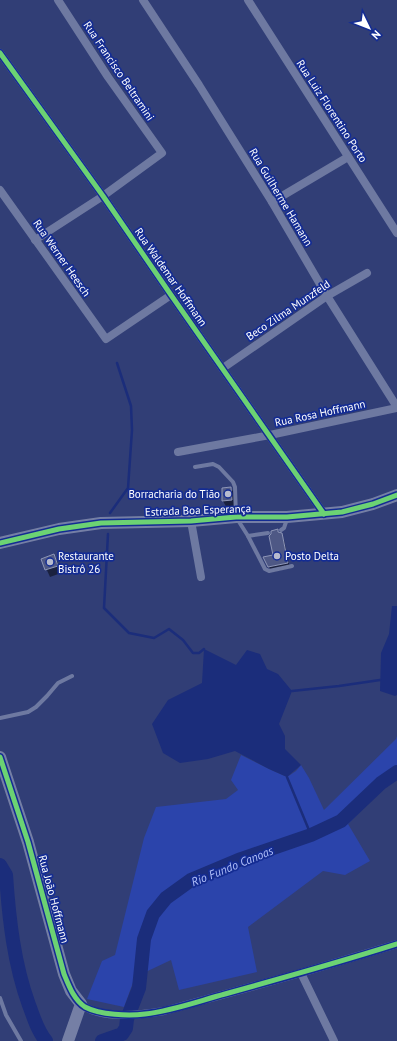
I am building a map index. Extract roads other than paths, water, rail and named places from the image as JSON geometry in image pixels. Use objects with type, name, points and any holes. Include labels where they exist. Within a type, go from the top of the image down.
[{"type":"street","name":"Rua Guilherme Hamann","points":[[143,0],[200,85],[397,407]]},
{"type":"street","name":"Rua Luiz Florentino Porto","points":[[248,0],[397,233]]},
{"type":"street","name":"Rua Francisco Beltramini","points":[[62,1],[108,77],[162,153],[103,196]]},
{"type":"street","name":"Rua Waldemar Hoffmann","points":[[0,53],[103,196],[324,514]]},
{"type":"street","points":[[272,202],[348,157]]},
{"type":"street","name":"Rua Werner Heesch","points":[[0,190],[106,339],[171,295]]},
{"type":"street","points":[[35,240],[103,196]]},
{"type":"street","name":"Beco Zilma Munzfeld","points":[[223,368],[328,296],[367,273]]},
{"type":"street","name":"Rua Rosa Hoffmann","points":[[178,452],[270,435],[397,407]]},
{"type":"street","name":"Estrada Boa Esperança","points":[[0,543],[84,524],[190,521],[236,517],[287,517],[324,514],[358,508],[397,495]]},
{"type":"street","points":[[190,521],[201,577]]},
{"type":"street","name":"Rua João Hoffmann","points":[[0,757],[28,842],[64,974],[71,991],[81,1004]]},
{"type":"street","points":[[68,1041],[81,1004],[95,1011],[121,1014],[137,1015],[164,1011],[301,973],[397,944]]},
{"type":"street","points":[[301,973],[334,1041]]},
{"type":"lane","points":[[195,467],[213,464],[219,467],[233,482],[236,517],[267,571],[292,566]]},
{"type":"lane","points":[[281,530],[284,528],[287,517]]},
{"type":"lane","points":[[248,536],[268,533]]},
{"type":"lane","points":[[0,718],[28,712],[36,707],[58,683],[72,676]]},
{"type":"lane","points":[[0,998],[6,1015],[21,1041]]},
{"type":"waterway","points":[[110,513],[128,488],[132,430],[131,406],[117,363]]},
{"type":"waterway","points":[[108,534],[104,608],[129,633],[154,638],[169,629],[183,640],[193,653],[199,653],[204,649]]},
{"type":"waterway","points":[[292,691],[380,680]]},
{"type":"waterway","name":"Rio Fundo Canoas","points":[[102,1041],[122,1034],[126,1028],[127,1019],[139,988],[144,939],[153,914],[166,898],[191,880],[241,859],[311,835],[341,821],[381,783],[397,772]]},
{"type":"waterway","points":[[287,777],[311,835]]},
{"type":"waterway","name":"Rio Fundo Canoas","points":[[0,865],[6,875],[11,925],[20,974],[34,1019],[40,1033],[46,1041]]},
{"type":"place","name":"Borracharia do Tião","points":[[228,494]]},
{"type":"place","name":"Posto Delta","points":[[277,556]]},
{"type":"place","name":"Restaurante Bistrô 26","points":[[50,562]]}]
